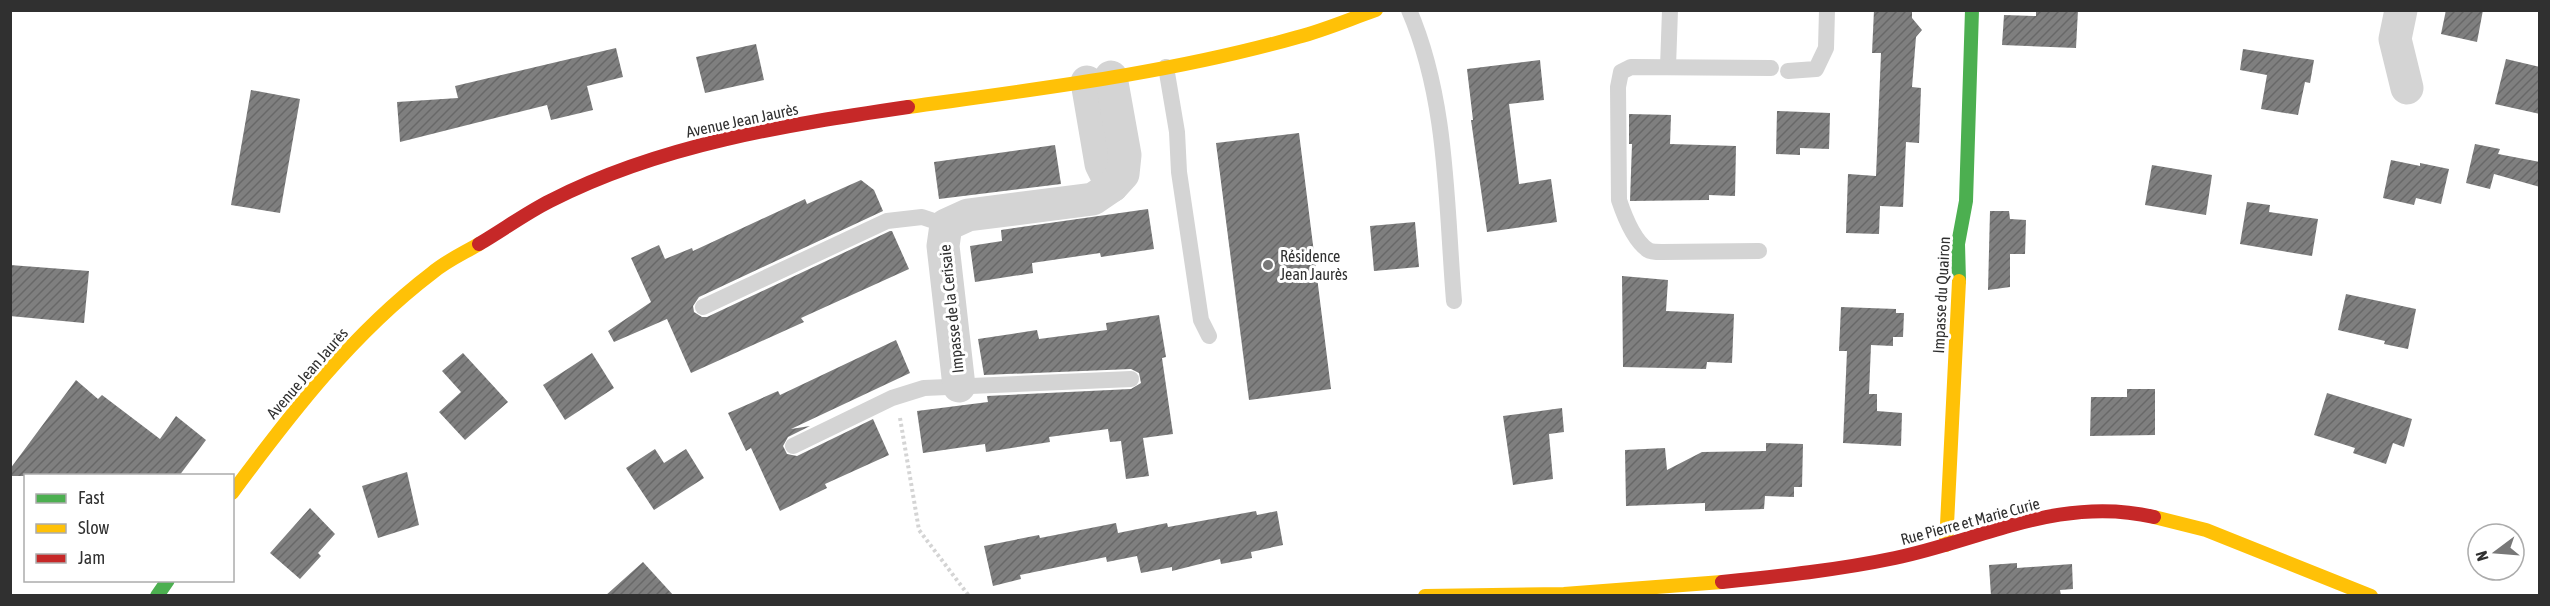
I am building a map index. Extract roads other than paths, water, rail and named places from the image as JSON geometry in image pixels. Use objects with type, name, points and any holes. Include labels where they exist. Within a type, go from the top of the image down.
[{"type":"street","name":"Avenue Jean Jaurès","points":[[234,490],[291,413],[334,363],[382,314],[434,271],[550,201],[633,165],[719,139],[833,118],[1099,80],[1166,67],[1299,37],[1376,10]]},
{"type":"street","name":"Impasse du Quairon","points":[[1947,545],[1959,282],[1958,244],[1966,201],[1972,10]]},
{"type":"street","points":[[2401,10],[2395,39],[2407,88]]},
{"type":"street","name":"Impasse de la Cerisaie","points":[[959,386],[943,246],[946,225],[968,215],[1093,199],[1112,186],[1101,164],[1099,80]]},
{"type":"street","name":"Rue Pierre et Marie Curie","points":[[1425,596],[1564,595],[1813,572],[1896,558],[1947,545],[2014,523],[2071,513],[2135,513],[2206,530],[2371,596]]},
{"type":"street","points":[[157,596],[167,582]]},
{"type":"lane","points":[[1410,10],[1420,34],[1437,100],[1454,301]]},
{"type":"lane","points":[[1668,66],[1670,10]]},
{"type":"lane","points":[[1788,71],[1816,69],[1826,48],[1827,10]]},
{"type":"lane","points":[[1166,67],[1177,132],[1179,172],[1201,320],[1209,336]]},
{"type":"lane","points":[[1760,251],[1649,251],[1640,241],[1625,217],[1619,200],[1618,87],[1621,72],[1631,67],[1771,68]]},
{"type":"lane","points":[[703,308],[887,221],[922,217],[946,225]]},
{"type":"lane","points":[[793,446],[892,398],[924,388],[1131,380]]},
{"type":"place","name":"Résidence Jean Jaurès","points":[[1268,265]]}]
